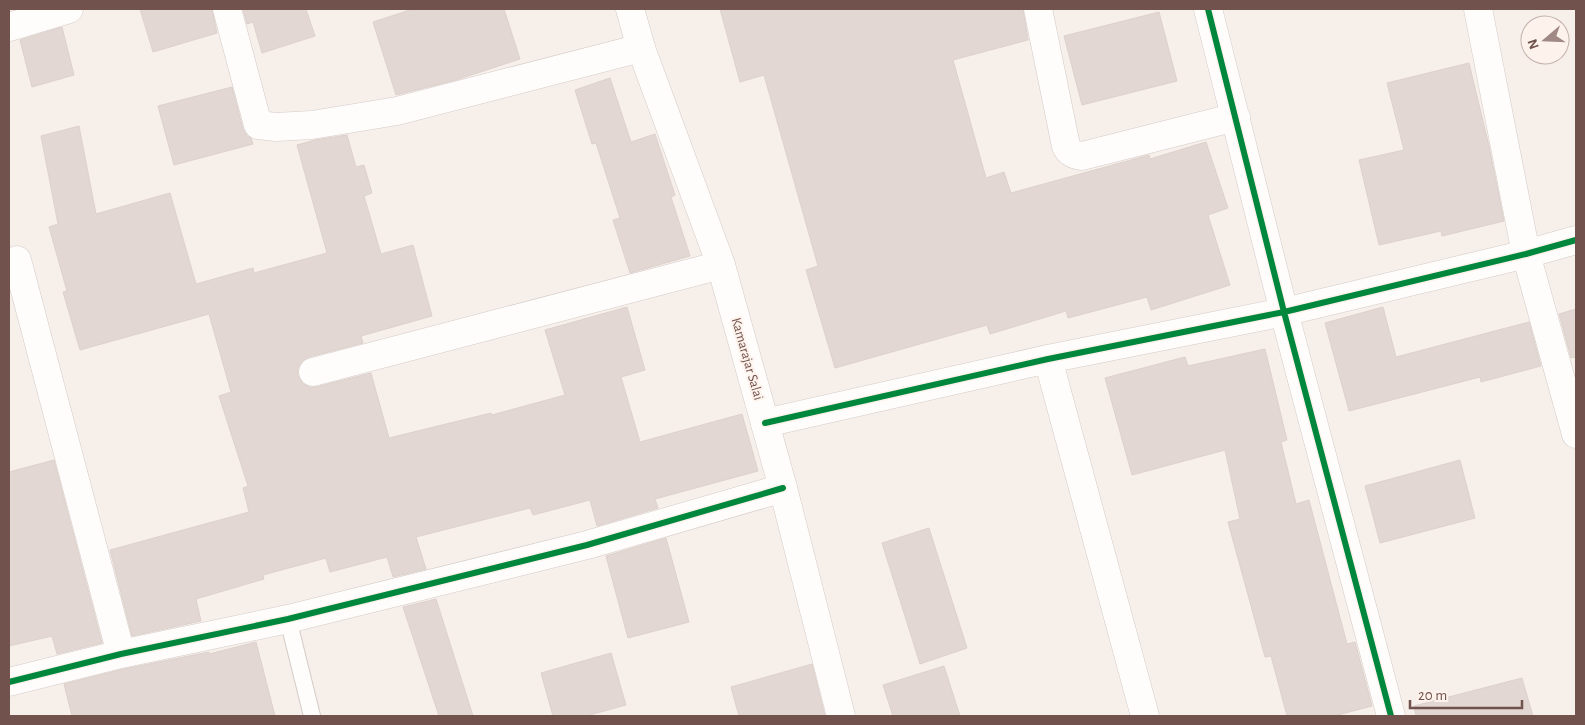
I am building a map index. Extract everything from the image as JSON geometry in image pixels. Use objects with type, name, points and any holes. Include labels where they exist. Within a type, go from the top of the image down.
[{"type":"street","points":[[9,28],[70,9]]},
{"type":"street","points":[[227,9],[258,125],[276,127],[312,124],[397,111],[641,48]]},
{"type":"street","name":"Kamarajar Salai","points":[[630,9],[641,48],[721,265],[783,488],[841,716]]},
{"type":"street","points":[[1038,9],[1066,146],[1074,155],[1082,156],[1236,117]]},
{"type":"street","points":[[1208,9],[1284,312],[1391,716]]},
{"type":"street","points":[[1478,9],[1526,254],[1576,434]]},
{"type":"street","points":[[765,423],[1048,359],[1284,312],[1526,254],[1576,240]]},
{"type":"street","points":[[18,260],[121,654]]},
{"type":"street","points":[[313,372],[721,265]]},
{"type":"street","points":[[1048,359],[1145,716]]},
{"type":"street","points":[[9,682],[121,654],[288,618],[587,545],[783,488]]},
{"type":"lane","points":[[288,618],[312,716]]},
{"type":"building","points":[[140,9],[212,9],[217,33],[153,52]]},
{"type":"building","points":[[243,9],[306,9],[315,36],[262,53],[253,22],[247,24]]},
{"type":"building","points":[[413,9],[504,9],[520,59],[456,80],[396,95],[373,22]]},
{"type":"building","points":[[720,9],[1023,9],[1028,40],[953,60],[986,178],[1004,172],[1011,193],[1149,155],[1150,159],[1206,142],[1228,208],[1208,215],[1230,285],[1151,310],[1147,297],[1068,318],[1066,311],[990,334],[987,325],[835,368],[806,270],[818,266],[764,75],[740,82]]},
{"type":"building","points":[[1159,12],[1177,81],[1082,105],[1064,36]]},
{"type":"building","points":[[62,27],[74,75],[32,87],[20,40]]},
{"type":"building","points":[[1469,63],[1489,146],[1504,221],[1442,236],[1441,231],[1379,245],[1359,160],[1404,150],[1387,83]]},
{"type":"building","points":[[610,78],[631,142],[655,134],[675,195],[671,197],[690,256],[630,273],[613,220],[620,218],[596,143],[592,144],[575,90]]},
{"type":"building","points":[[232,87],[243,129],[247,136],[251,138],[253,144],[174,165],[158,106]]},
{"type":"building","points":[[79,126],[96,214],[170,193],[196,284],[253,268],[254,273],[327,253],[297,145],[347,135],[356,167],[364,165],[372,193],[364,196],[381,254],[413,245],[432,316],[361,336],[363,343],[309,357],[302,361],[298,368],[298,375],[302,383],[309,387],[316,387],[371,373],[389,438],[491,413],[492,415],[565,395],[545,330],[627,307],[645,370],[621,377],[640,442],[742,414],[758,471],[655,499],[658,508],[597,526],[590,500],[533,515],[530,508],[416,537],[426,569],[393,577],[387,557],[330,572],[326,558],[263,575],[264,579],[196,599],[201,621],[132,636],[110,550],[249,512],[243,488],[248,486],[219,396],[231,392],[209,314],[80,350],[63,292],[67,291],[49,227],[58,224],[41,136]]},
{"type":"building","points":[[1383,307],[1396,357],[1529,322],[1541,366],[1481,382],[1480,377],[1349,411],[1325,323]]},
{"type":"building","points":[[1576,309],[1576,357],[1571,358],[1559,314]]},
{"type":"building","points":[[1265,349],[1287,440],[1281,442],[1296,504],[1309,500],[1347,644],[1355,642],[1372,706],[1334,716],[1287,716],[1271,656],[1265,657],[1228,522],[1240,519],[1225,450],[1132,475],[1105,378],[1185,357],[1188,366]]},
{"type":"building","points":[[54,460],[102,643],[57,654],[52,636],[9,646],[9,472]]},
{"type":"building","points":[[1460,460],[1475,518],[1380,543],[1365,486]]},
{"type":"building","points":[[929,528],[967,648],[920,664],[882,543]]},
{"type":"building","points":[[666,538],[689,622],[628,638],[606,556]]},
{"type":"building","points":[[436,599],[473,716],[439,716],[403,607]]},
{"type":"building","points":[[256,642],[275,716],[72,716],[64,684],[124,669],[209,652],[209,654]]},
{"type":"building","points":[[611,653],[626,705],[586,716],[553,716],[541,673]]},
{"type":"building","points":[[812,664],[825,716],[739,716],[731,687]]},
{"type":"building","points":[[944,666],[960,716],[893,716],[883,685]]},
{"type":"building","points":[[1522,678],[1533,716],[1416,716],[1414,706]]},
{"type":"cycle path","points":[[1208,9],[1284,312],[1391,716]]},
{"type":"cycle path","points":[[765,423],[1048,359],[1284,312],[1526,254],[1576,240]]},
{"type":"cycle path","points":[[9,682],[121,654],[288,619],[587,545],[783,488]]}]
